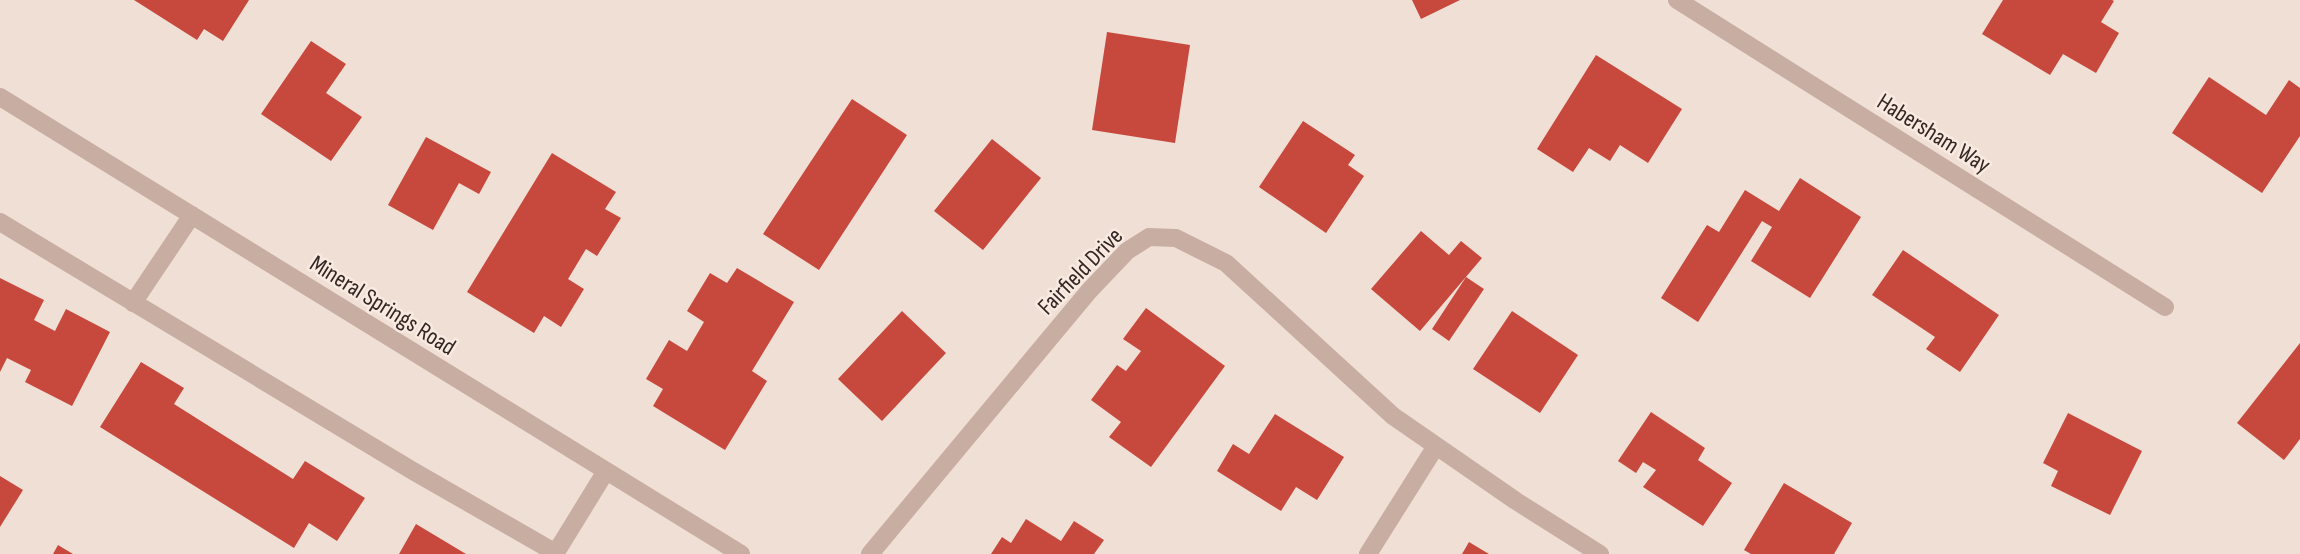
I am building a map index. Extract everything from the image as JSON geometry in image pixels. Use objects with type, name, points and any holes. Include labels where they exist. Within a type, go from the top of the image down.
[{"type":"street","name":"Habersham Way","points":[[1677,0],[2165,307]]},
{"type":"street","name":"Mineral Springs Road","points":[[0,97],[741,554]]},
{"type":"street","points":[[133,303],[192,215]]},
{"type":"street","points":[[0,222],[413,471],[555,553],[606,471]]},
{"type":"street","name":"Fairfield Drive","points":[[870,554],[1089,291],[1126,251],[1149,237],[1177,238],[1226,263],[1393,416],[1516,502],[1600,554]]},
{"type":"street","points":[[1368,554],[1436,446]]},
{"type":"building","points":[[134,0],[249,0],[223,41],[204,29],[197,40]]},
{"type":"building","points":[[1412,0],[1460,0],[1421,19]]},
{"type":"building","points":[[2003,0],[2112,0],[2114,1],[2101,22],[2119,33],[2096,73],[2063,54],[2050,75],[1982,34]]},
{"type":"building","points":[[1107,32],[1190,45],[1175,143],[1092,130]]},
{"type":"building","points":[[311,41],[346,64],[326,93],[362,117],[331,161],[261,114]]},
{"type":"building","points":[[1596,55],[1682,109],[1648,163],[1620,145],[1610,161],[1589,148],[1573,172],[1537,149]]},
{"type":"building","points":[[2209,77],[2266,115],[2289,80],[2300,88],[2300,136],[2262,193],[2172,133]]},
{"type":"building","points":[[852,99],[907,135],[819,270],[763,234]]},
{"type":"building","points":[[1303,121],[1355,155],[1348,165],[1364,176],[1326,233],[1259,187]]},
{"type":"building","points":[[426,137],[491,172],[479,194],[459,183],[433,230],[388,205]]},
{"type":"building","points":[[992,139],[1041,178],[983,250],[934,211]]},
{"type":"building","points":[[552,153],[616,192],[605,209],[621,218],[597,256],[586,249],[568,279],[584,289],[561,327],[544,316],[534,333],[467,292]]},
{"type":"building","points":[[1800,178],[1861,217],[1810,298],[1751,261],[1772,227],[1762,221],[1698,322],[1661,298],[1707,225],[1719,232],[1745,190],[1779,211]]},
{"type":"building","points":[[1421,231],[1449,255],[1461,241],[1482,258],[1420,331],[1371,289]]},
{"type":"building","points":[[1903,250],[1999,315],[1960,372],[1926,349],[1935,337],[1872,295]]},
{"type":"building","points":[[737,268],[794,302],[752,371],[767,381],[725,450],[653,406],[663,389],[646,379],[669,340],[687,351],[704,322],[687,311],[710,273],[727,283]]},
{"type":"building","points":[[1466,277],[1484,289],[1449,341],[1432,329]]},
{"type":"building","points":[[0,278],[44,300],[34,320],[55,331],[66,309],[110,332],[72,406],[25,382],[31,370],[7,358],[0,372]]},
{"type":"building","points":[[1146,308],[1225,366],[1151,467],[1109,437],[1121,422],[1091,400],[1117,365],[1126,371],[1141,351],[1123,339]]},
{"type":"building","points":[[902,311],[946,353],[882,421],[838,379]]},
{"type":"building","points":[[1512,311],[1578,355],[1540,413],[1473,369]]},
{"type":"building","points":[[2300,343],[2300,439],[2284,460],[2237,423]]},
{"type":"building","points":[[141,362],[184,388],[174,404],[293,479],[305,461],[365,498],[337,541],[309,523],[294,548],[100,427]]},
{"type":"building","points":[[1651,412],[1705,448],[1698,460],[1732,483],[1703,526],[1643,487],[1656,470],[1643,462],[1636,473],[1618,461]]},
{"type":"building","points":[[2068,413],[2142,451],[2110,515],[2051,486],[2058,471],[2043,463]]},
{"type":"building","points":[[1275,414],[1344,457],[1317,500],[1296,487],[1281,511],[1217,471],[1233,444],[1249,454]]},
{"type":"building","points":[[0,476],[23,490],[0,527]]},
{"type":"building","points":[[1784,483],[1852,523],[1834,554],[1751,554],[1744,550]]},
{"type":"building","points":[[1026,519],[1061,541],[1074,521],[1104,540],[1094,554],[991,554],[1002,537],[1011,543]]},
{"type":"building","points":[[416,524],[466,554],[399,554]]},
{"type":"building","points":[[1469,542],[1489,554],[1462,554]]},
{"type":"building","points":[[58,545],[73,554],[53,554]]}]
